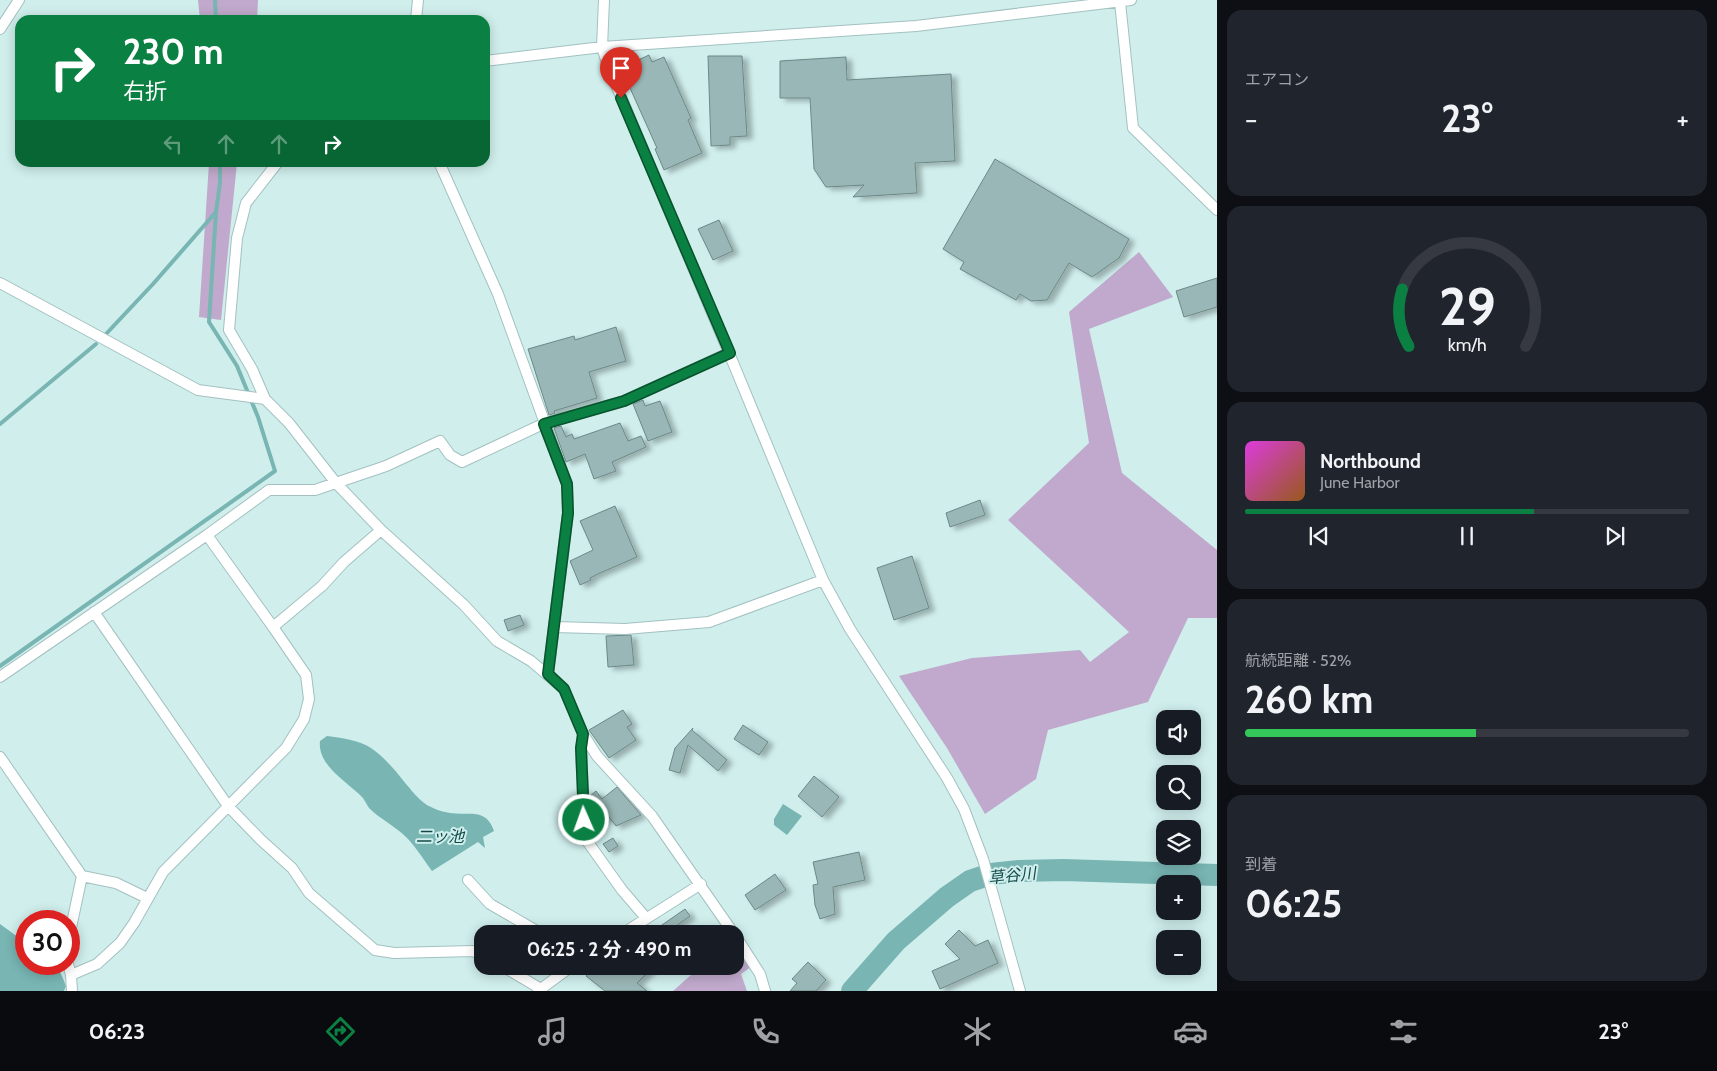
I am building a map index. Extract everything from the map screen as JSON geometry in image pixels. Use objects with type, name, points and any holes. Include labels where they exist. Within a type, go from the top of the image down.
[{"type":"street","points":[[0,29],[19,0]]},
{"type":"street","points":[[416,15],[418,0]]},
{"type":"street","points":[[604,0],[602,47],[645,156],[730,353],[822,580],[850,628],[947,778],[964,809],[983,859],[1020,991]]},
{"type":"street","points":[[490,60],[602,47],[916,26],[1131,0]]},
{"type":"street","points":[[1120,2],[1133,128],[1217,210]]},
{"type":"street","points":[[274,167],[246,203],[237,238],[228,330],[252,369],[265,399],[289,423],[336,484],[381,530],[464,605],[497,641],[548,674],[564,689],[583,734],[597,756],[652,816],[729,925]]},
{"type":"street","points":[[441,167],[498,294],[567,484],[568,513],[548,674]]},
{"type":"street","points":[[0,283],[198,390],[265,399]]},
{"type":"street","points":[[0,677],[208,535],[269,490],[315,490],[336,484],[386,466],[440,441],[450,455],[462,462],[544,424],[624,401],[730,353]]},
{"type":"street","points":[[274,627],[322,586],[344,562],[381,530]]},
{"type":"street","points":[[72,991],[71,976],[97,964],[120,943],[134,923],[163,872],[286,748],[304,719],[309,698],[306,675],[208,535]]},
{"type":"street","points":[[555,627],[625,628],[709,622],[822,580]]},
{"type":"street","points":[[94,612],[228,806],[292,868],[309,893],[375,950],[394,953],[474,952]]},
{"type":"street","points":[[583,734],[581,748],[585,838],[622,890],[646,918]]},
{"type":"street","points":[[0,757],[82,876],[116,883],[147,898]]},
{"type":"street","points":[[75,910],[82,876]]},
{"type":"street","points":[[468,880],[490,904],[526,925]]},
{"type":"street","points":[[636,925],[701,884]]},
{"type":"street","points":[[744,948],[760,974],[765,991]]},
{"type":"street","points":[[516,975],[539,990],[560,975]]},
{"type":"shaded area","points":[[198,0],[258,0],[257,15],[200,15]]},
{"type":"shaded area","points":[[209,167],[237,167],[221,320],[199,317]]},
{"type":"shaded area","points":[[1139,252],[1173,297],[1089,329],[1122,473],[1217,550],[1217,618],[1188,618],[1148,702],[1048,730],[1036,779],[985,814],[947,748],[899,676],[972,658],[1080,650],[1090,662],[1129,632],[1008,520],[1089,443],[1069,312]]},
{"type":"shaded area","points":[[744,959],[751,967],[744,972]]},
{"type":"shaded area","points":[[691,975],[741,975],[747,991],[673,991]]},
{"type":"water","name":"二ッ池","points":[[327,736],[355,741],[371,748],[394,769],[417,797],[427,805],[445,812],[476,814],[486,818],[491,823],[494,831],[483,837],[485,848],[478,842],[432,871],[406,837],[373,812],[363,798],[328,766],[320,750],[320,741]]},
{"type":"water","points":[[783,804],[802,816],[787,835],[774,825],[774,819]]},
{"type":"water","points":[[0,924],[15,935],[15,975],[62,975],[66,986],[64,991],[0,991]]},
{"type":"building","points":[[649,55],[652,62],[664,57],[691,118],[688,120],[702,153],[664,170],[655,149],[657,148],[621,68]]},
{"type":"building","points":[[708,56],[742,56],[747,136],[730,137],[730,145],[711,146]]},
{"type":"building","points":[[846,57],[847,80],[951,74],[955,161],[915,163],[917,193],[853,197],[864,185],[826,187],[814,169],[810,98],[780,98],[780,61]]},
{"type":"building","points":[[995,159],[1129,239],[1119,258],[1092,277],[1069,263],[1047,300],[1031,301],[1020,294],[1016,300],[960,269],[964,262],[943,249]]},
{"type":"building","points":[[719,220],[733,251],[713,260],[698,229]]},
{"type":"building","points":[[1217,278],[1217,307],[1184,317],[1176,291]]},
{"type":"building","points":[[616,327],[626,361],[589,372],[597,398],[554,411],[555,413],[549,415],[528,349],[574,336],[575,340]]},
{"type":"building","points":[[643,400],[645,406],[660,401],[672,432],[648,441],[633,404]]},
{"type":"building","points":[[620,423],[628,441],[641,436],[646,447],[612,462],[616,471],[594,479],[585,454],[566,462],[554,428],[561,426],[566,437],[572,434],[574,439]]},
{"type":"building","points":[[980,500],[985,515],[950,527],[946,513]]},
{"type":"building","points":[[615,506],[637,557],[600,573],[580,585],[570,561],[593,550],[580,521]]},
{"type":"building","points":[[912,556],[929,608],[894,620],[877,568]]},
{"type":"building","points":[[520,615],[524,625],[508,631],[504,620]]},
{"type":"building","points":[[631,635],[634,665],[608,667],[606,636]]},
{"type":"building","points":[[623,710],[632,724],[627,727],[636,740],[609,758],[589,730]]},
{"type":"building","points":[[743,725],[768,742],[759,755],[734,739]]},
{"type":"building","points":[[693,728],[692,730],[727,760],[718,771],[688,745],[680,773],[669,770],[675,748]]},
{"type":"building","points":[[814,776],[839,797],[822,817],[798,796]]},
{"type":"building","points":[[617,787],[641,815],[616,826],[609,817],[604,821],[590,804],[590,796],[596,791],[602,799]]},
{"type":"building","points":[[613,838],[618,846],[609,852],[603,844]]},
{"type":"building","points":[[859,852],[865,880],[833,887],[835,914],[820,919],[815,905],[813,885],[818,884],[813,862]]},
{"type":"building","points":[[775,874],[786,890],[755,910],[745,895]]},
{"type":"building","points":[[685,909],[690,916],[678,925],[662,925]]},
{"type":"building","points":[[959,930],[975,946],[988,940],[998,963],[940,989],[932,971],[960,959],[945,944]]},
{"type":"building","points":[[808,962],[826,980],[816,991],[790,991],[797,983],[792,979]]},
{"type":"building","points":[[645,975],[637,983],[647,991],[605,991],[586,976]]},
{"type":"waterway","points":[[215,0],[216,15]]},
{"type":"waterway","points":[[0,666],[275,471],[258,417],[237,366],[209,322],[220,167]]},
{"type":"waterway","points":[[106,334],[216,212]]},
{"type":"waterway","points":[[0,424],[96,344]]},
{"type":"waterway","name":"草谷川","points":[[852,991],[896,941],[947,897],[970,881],[991,874],[1064,870],[1217,875]]},
{"type":"route","points":[[584,820],[581,748],[583,734],[564,689],[548,674],[568,513],[567,484],[544,424],[624,401],[730,353],[621,98]]}]
